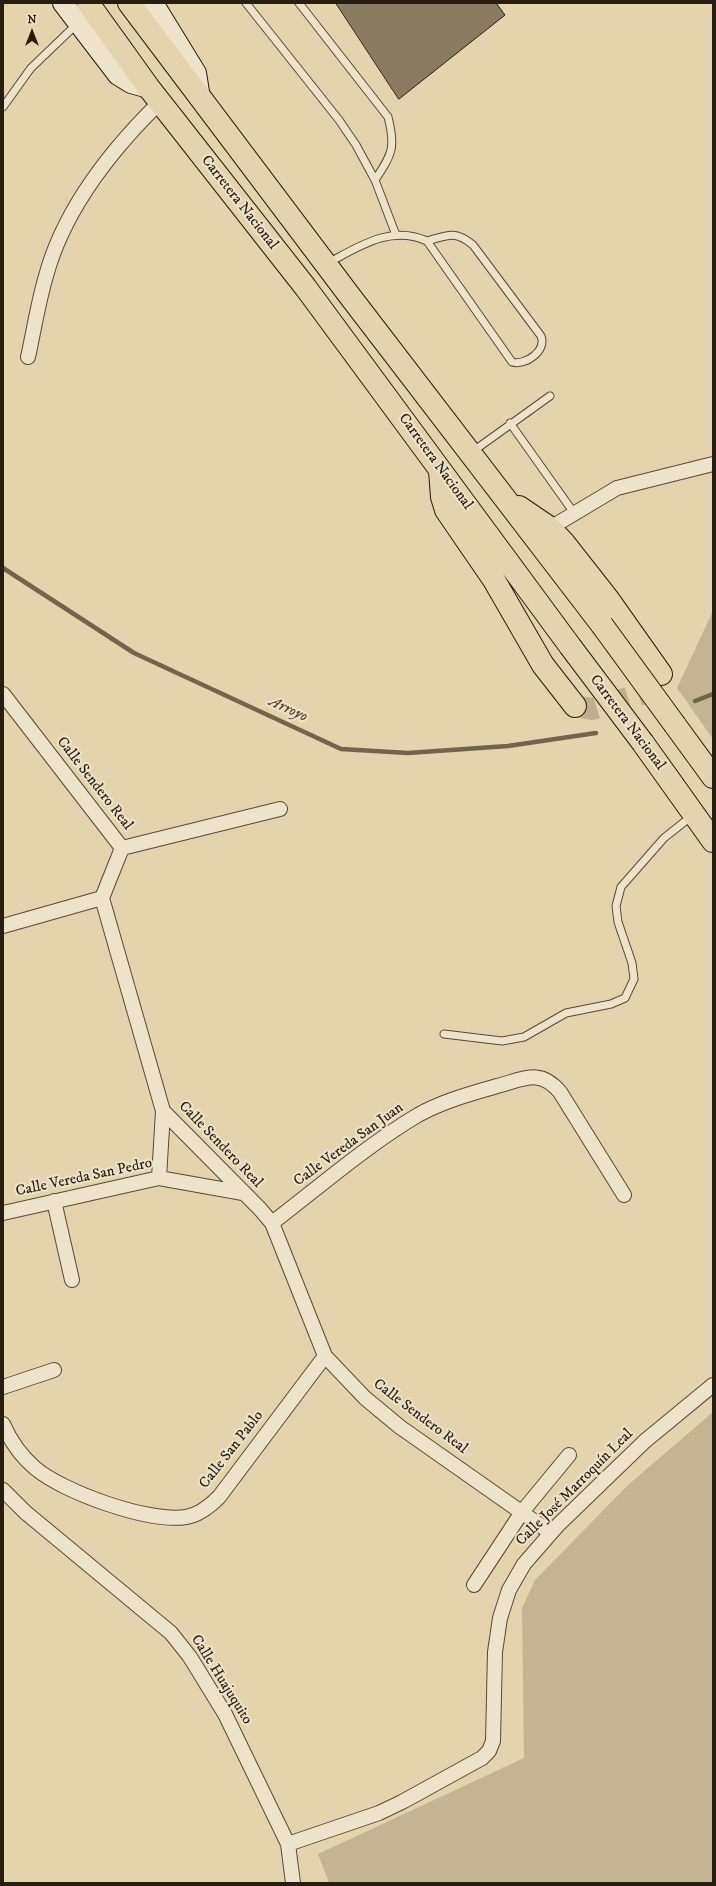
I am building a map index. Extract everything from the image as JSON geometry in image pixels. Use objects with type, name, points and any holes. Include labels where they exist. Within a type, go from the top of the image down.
[{"type":"highway","name":"Carretera Nacional","points":[[88,3],[155,95],[306,288],[643,743],[713,840]]},
{"type":"highway","points":[[129,3],[470,454],[602,625],[713,777]]},
{"type":"highway","points":[[440,469],[442,497],[446,510],[494,580],[543,665],[575,706]]},
{"type":"highway","points":[[502,495],[550,528],[564,543],[608,599],[661,674]]},
{"type":"main road","points":[[63,3],[118,75],[155,95]]},
{"type":"main road","points":[[152,3],[196,73],[200,98]]},
{"type":"street","points":[[28,357],[46,275],[69,217],[96,176],[133,128],[155,95]]},
{"type":"street","points":[[550,528],[617,488],[713,464]]},
{"type":"street","name":"Calle Sendero Real","points":[[3,694],[122,848],[102,898],[163,1111],[272,1223],[325,1356],[365,1398],[400,1427],[551,1533]]},
{"type":"street","points":[[122,848],[280,809]]},
{"type":"street","points":[[3,926],[102,898]]},
{"type":"street","name":"Calle Vereda San Juan","points":[[272,1223],[385,1136],[419,1115],[460,1096],[527,1078],[542,1078],[551,1082],[560,1092],[624,1195]]},
{"type":"street","points":[[159,1178],[163,1111]]},
{"type":"street","name":"Calle Vereda San Pedro","points":[[3,1213],[159,1178],[243,1193]]},
{"type":"street","points":[[54,1201],[72,1280]]},
{"type":"street","name":"Calle San Pablo","points":[[3,1424],[10,1438],[34,1468],[62,1486],[124,1510],[168,1517],[186,1517],[201,1511],[219,1497],[325,1356]]},
{"type":"street","points":[[3,1387],[8,1384],[54,1370]]},
{"type":"street","name":"Calle José Marroquín Leal","points":[[288,1844],[379,1813],[482,1758],[489,1751],[494,1726],[495,1652],[500,1618],[509,1590],[524,1564],[551,1533],[645,1441],[713,1385]]},
{"type":"street","points":[[474,1585],[522,1512],[569,1455]]},
{"type":"street","name":"Calle Huajuquito","points":[[3,1490],[25,1512],[171,1633],[185,1651],[225,1714],[288,1844],[292,1883]]},
{"type":"lane","points":[[246,3],[356,145],[375,180],[396,235]]},
{"type":"lane","points":[[299,3],[388,117],[393,136],[389,158],[375,180]]},
{"type":"lane","points":[[3,107],[31,68],[78,23]]},
{"type":"lane","points":[[326,264],[370,240],[396,235],[414,236],[427,241],[512,362],[518,364],[523,362],[541,349],[543,341],[541,336],[473,245],[463,236],[450,235],[427,241]]},
{"type":"lane","points":[[470,454],[510,423],[550,396]]},
{"type":"lane","points":[[510,423],[574,513]]},
{"type":"lane","points":[[444,1034],[502,1041],[524,1037],[566,1013],[611,1004],[625,998],[634,979],[632,963],[618,922],[616,906],[621,887],[664,838],[694,814]]},
{"type":"shaded area","points":[[713,613],[713,739],[677,688]]},
{"type":"shaded area","points":[[713,1412],[713,1883],[329,1883],[318,1854],[524,1758],[522,1608],[535,1580],[628,1485]]},
{"type":"building","points":[[336,3],[496,3],[505,15],[399,99]]},
{"type":"waterway","name":"Arroyo","points":[[3,568],[134,653],[341,749],[408,753],[508,746],[596,733]]},
{"type":"waterway","name":"Arroyo","points":[[695,701],[713,694]]},
{"type":"tunnel","points":[[575,706],[592,709],[654,690],[660,685],[662,679]]}]
